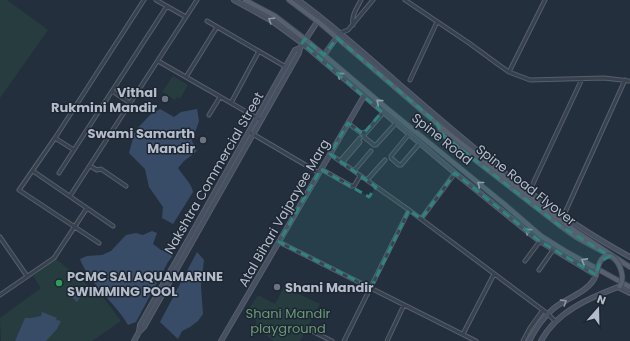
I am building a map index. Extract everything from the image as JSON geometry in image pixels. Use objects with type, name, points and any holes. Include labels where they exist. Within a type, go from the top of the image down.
[{"type":"main road","name":"Spine Road","points":[[245,0],[275,16],[304,41],[324,55],[541,236],[630,287]]},
{"type":"main road","name":"Spine Road","points":[[289,0],[319,19],[337,38],[436,122],[562,219],[630,267]]},
{"type":"main road","name":"Spine Road Flyover","points":[[436,122],[444,136],[559,225],[576,237],[610,256],[616,256],[630,262]]},
{"type":"main road","points":[[596,275],[597,267],[600,262],[604,258],[610,256]]},
{"type":"main road","points":[[621,258],[627,265],[628,275],[621,286]]},
{"type":"main road","points":[[621,286],[630,282]]},
{"type":"street","points":[[98,243],[19,190],[55,138],[144,0]]},
{"type":"street","points":[[156,0],[186,17]]},
{"type":"street","points":[[70,196],[197,0]]},
{"type":"street","name":"Spine Road","points":[[234,0],[304,41],[364,96],[455,173],[540,241],[596,275]]},
{"type":"street","name":"Spine Road","points":[[298,0],[319,19],[340,33],[401,86],[562,219],[630,257]]},
{"type":"street","points":[[353,24],[353,16],[361,0]]},
{"type":"street","points":[[324,55],[340,33],[345,32],[374,0]]},
{"type":"street","points":[[405,0],[509,72],[530,80],[604,78],[630,81]]},
{"type":"street","points":[[509,72],[545,0]]},
{"type":"street","points":[[59,173],[167,6]]},
{"type":"street","name":"Nakshtra Commercial Street","points":[[134,341],[139,332],[140,324],[259,119],[300,53],[300,48],[304,41],[319,19]]},
{"type":"street","points":[[207,21],[286,67]]},
{"type":"street","points":[[410,80],[437,22]]},
{"type":"street","points":[[186,77],[217,27]]},
{"type":"street","name":"Nakshtra Commercial Street","points":[[259,119],[295,50],[300,48]]},
{"type":"street","points":[[231,103],[259,51]]},
{"type":"street","points":[[158,61],[259,119]]},
{"type":"street","points":[[529,192],[582,79]]},
{"type":"street","points":[[562,219],[625,80]]},
{"type":"street","points":[[112,91],[130,103]]},
{"type":"street","name":"Atal Bihari Vajpayee Marg","points":[[221,341],[364,96]]},
{"type":"street","points":[[209,115],[220,97]]},
{"type":"street","points":[[348,123],[361,133],[364,133],[383,112]]},
{"type":"street","points":[[383,112],[364,135],[364,137],[374,145],[377,145],[396,123]]},
{"type":"street","points":[[251,133],[320,171],[351,186],[354,186],[360,176]]},
{"type":"street","points":[[409,134],[390,157],[398,165],[402,164],[420,143]]},
{"type":"street","points":[[55,138],[74,150]]},
{"type":"street","points":[[341,162],[360,140]]},
{"type":"street","points":[[354,171],[371,151]]},
{"type":"street","points":[[330,154],[409,210],[543,310],[555,321]]},
{"type":"street","points":[[367,180],[385,160]]},
{"type":"street","points":[[90,166],[96,170],[101,169],[126,186]]},
{"type":"street","points":[[33,171],[113,226]]},
{"type":"street","points":[[421,219],[455,173]]},
{"type":"street","points":[[0,295],[54,258],[87,208]]},
{"type":"street","points":[[344,341],[409,210]]},
{"type":"street","points":[[0,237],[27,276]]},
{"type":"street","points":[[525,261],[540,241]]},
{"type":"street","points":[[278,242],[463,334],[471,340],[476,341]]},
{"type":"street","points":[[0,247],[5,244]]},
{"type":"street","points":[[538,270],[553,250]]},
{"type":"street","points":[[463,334],[494,274]]},
{"type":"street","points":[[529,341],[535,329],[554,308],[589,286],[596,275]]},
{"type":"street","points":[[541,341],[555,321],[601,293],[621,286],[630,293]]},
{"type":"street","points":[[389,340],[404,305]]},
{"type":"street","points":[[523,341],[543,310]]},
{"type":"street","points":[[312,331],[332,341]]},
{"type":"highlighted area","points":[[337,38],[436,122],[444,136],[559,225],[610,256],[600,262],[596,275],[538,240],[455,173],[421,219],[409,210],[371,288],[279,242],[321,169],[369,197],[376,187],[330,154],[348,123],[363,134],[382,112],[302,43],[305,39],[324,55]]},
{"type":"green space","points":[[0,0],[7,0],[48,30],[0,98]]},
{"type":"green space","points":[[173,76],[188,85],[180,99],[177,97],[175,100],[162,92]]},
{"type":"green space","points":[[56,259],[103,297],[121,321],[92,341],[1,341],[0,318],[41,288],[33,276]]},
{"type":"green space","name":"Shani Mandir playground","points":[[284,287],[320,304],[300,341],[274,341],[254,327],[257,321],[245,315],[258,295],[275,304]]},
{"type":"water","points":[[160,109],[174,117],[181,112],[197,109],[199,121],[192,141],[197,151],[184,161],[178,168],[189,183],[193,192],[173,224],[162,218],[163,207],[149,187],[145,169],[129,153],[135,131],[150,115]]},
{"type":"water","points":[[152,231],[157,233],[153,244],[161,250],[171,251],[174,254],[168,262],[136,322],[128,325],[90,277],[80,259],[87,256],[102,255],[111,251],[126,235],[136,233],[143,235]]},
{"type":"water","points":[[197,252],[204,260],[201,286],[203,314],[198,321],[182,331],[178,339],[160,322]]},
{"type":"water","points":[[78,286],[85,291],[77,302],[70,296]]},
{"type":"water","points":[[42,312],[57,318],[56,320],[61,321],[57,329],[46,341],[15,341],[25,318],[41,316]]},
{"type":"place","name":"Vithal Rukmini Mandir","points":[[165,99]]},
{"type":"place","name":"Swami Samarth Mandir","points":[[203,140]]},
{"type":"place","name":"PCMC SAI AQUAMARINE SWIMMING POOL","points":[[59,283]]},
{"type":"place","name":"Shani Mandir","points":[[277,287]]}]
